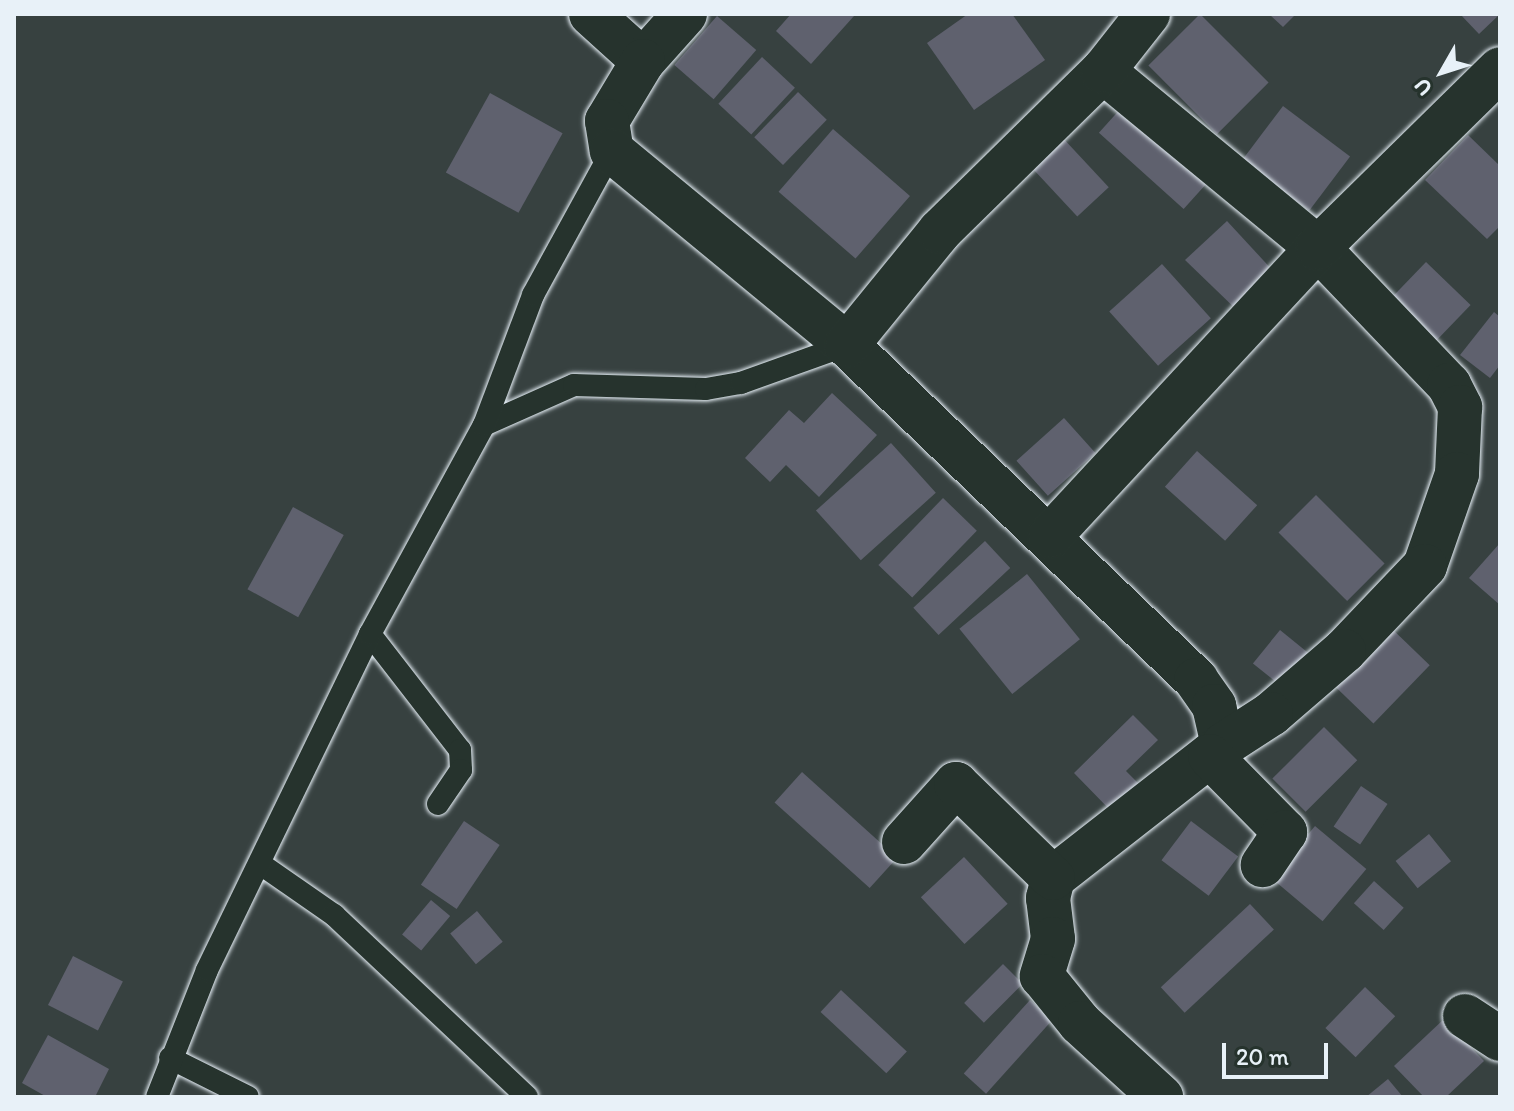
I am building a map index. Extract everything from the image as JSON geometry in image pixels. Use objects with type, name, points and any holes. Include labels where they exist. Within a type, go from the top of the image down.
[{"type":"street","points":[[591,14],[643,61]]},
{"type":"street","points":[[685,14],[643,61],[607,121],[612,151],[847,345],[1050,536],[1196,680],[1214,706],[1216,751],[1285,832],[1263,865]]},
{"type":"street","points":[[847,345],[940,231],[1103,71],[1148,14]]},
{"type":"street","points":[[1050,536],[1318,248],[1500,69]]},
{"type":"street","points":[[1103,71],[1318,248],[1449,385],[1460,407],[1457,474],[1425,566],[1344,651],[1271,714],[1216,751],[1053,878],[1047,915],[1053,939],[1042,976],[1080,1023],[1161,1097]]},
{"type":"street","points":[[904,842],[956,784],[1053,878]]},
{"type":"lane","points":[[157,1097],[170,1058],[370,634],[484,425],[533,295],[612,151]]},
{"type":"lane","points":[[484,425],[574,385],[706,389],[741,383],[847,345]]},
{"type":"lane","points":[[370,634],[460,750],[461,770],[438,804]]},
{"type":"lane","points":[[262,865],[334,915],[527,1097]]},
{"type":"lane","points":[[170,1058],[248,1097]]},
{"type":"building","points":[[791,14],[854,16],[811,64],[776,31]]},
{"type":"building","points":[[968,14],[1012,14],[1045,60],[974,110],[927,43]]},
{"type":"building","points":[[1200,14],[1269,83],[1217,134],[1148,66]]},
{"type":"building","points":[[1269,14],[1296,14],[1283,27]]},
{"type":"building","points":[[1460,14],[1500,14],[1479,34]]},
{"type":"building","points":[[717,16],[756,50],[714,99],[674,65]]},
{"type":"building","points":[[762,57],[795,88],[751,134],[718,104]]},
{"type":"building","points":[[798,92],[827,120],[783,165],[754,137]]},
{"type":"building","points":[[490,93],[563,133],[518,213],[446,173]]},
{"type":"building","points":[[1123,106],[1208,182],[1184,209],[1099,133]]},
{"type":"building","points":[[1283,106],[1350,157],[1309,211],[1242,160]]},
{"type":"building","points":[[833,129],[910,196],[856,259],[779,192]]},
{"type":"building","points":[[1468,135],[1500,166],[1500,226],[1487,239],[1425,180]]},
{"type":"building","points":[[1061,136],[1109,187],[1077,217],[1030,165]]},
{"type":"building","points":[[1227,221],[1276,274],[1242,315],[1185,260]]},
{"type":"building","points":[[1426,262],[1471,305],[1434,342],[1390,299]]},
{"type":"building","points":[[1162,264],[1211,318],[1158,366],[1109,312]]},
{"type":"building","points":[[1494,312],[1500,317],[1500,365],[1490,378],[1460,355]]},
{"type":"building","points":[[832,393],[877,435],[819,497],[786,465],[770,482],[745,458],[789,410],[804,423]]},
{"type":"building","points":[[1064,418],[1095,453],[1048,496],[1016,461]]},
{"type":"building","points":[[891,443],[936,493],[861,560],[816,511]]},
{"type":"building","points":[[1197,451],[1257,505],[1225,541],[1165,487]]},
{"type":"building","points":[[1316,495],[1385,564],[1347,601],[1279,532]]},
{"type":"building","points":[[943,498],[977,531],[912,598],[878,565]]},
{"type":"building","points":[[293,507],[344,535],[298,617],[247,589]]},
{"type":"building","points":[[985,541],[1010,568],[939,635],[913,608]]},
{"type":"building","points":[[1500,543],[1500,605],[1469,578]]},
{"type":"building","points":[[1027,574],[1080,639],[1012,694],[959,629]]},
{"type":"building","points":[[1388,625],[1430,665],[1373,724],[1332,683]]},
{"type":"building","points":[[1280,630],[1311,655],[1284,689],[1253,663]]},
{"type":"building","points":[[1133,715],[1158,740],[1126,771],[1139,784],[1111,811],[1074,773]]},
{"type":"building","points":[[1324,727],[1357,760],[1306,812],[1272,779]]},
{"type":"building","points":[[802,772],[897,858],[870,888],[775,802]]},
{"type":"building","points":[[1361,786],[1388,804],[1360,845],[1334,827]]},
{"type":"building","points":[[464,821],[500,845],[457,909],[421,885]]},
{"type":"building","points":[[1191,821],[1238,857],[1209,896],[1162,860]]},
{"type":"building","points":[[1315,826],[1366,869],[1323,921],[1271,878]]},
{"type":"building","points":[[1429,834],[1451,861],[1418,888],[1396,861]]},
{"type":"building","points":[[964,857],[1008,904],[964,944],[921,897]]},
{"type":"building","points":[[1374,881],[1404,908],[1384,930],[1354,903]]},
{"type":"building","points":[[431,900],[450,916],[421,951],[402,934]]},
{"type":"building","points":[[1250,904],[1274,930],[1185,1013],[1161,987]]},
{"type":"building","points":[[477,911],[503,942],[476,964],[450,933]]},
{"type":"building","points":[[73,956],[123,981],[98,1030],[48,1005]]},
{"type":"building","points":[[1003,964],[1023,984],[984,1023],[964,1003]]},
{"type":"building","points":[[1365,987],[1395,1016],[1356,1057],[1325,1028]]},
{"type":"building","points":[[841,990],[907,1051],[886,1073],[821,1012]]},
{"type":"building","points":[[1030,1000],[1052,1020],[986,1094],[964,1074]]},
{"type":"building","points":[[1444,1019],[1484,1061],[1446,1097],[1424,1097],[1394,1066]]},
{"type":"building","points":[[48,1035],[109,1069],[95,1097],[47,1097],[22,1083]]},
{"type":"building","points":[[1388,1079],[1403,1097],[1366,1097]]}]
